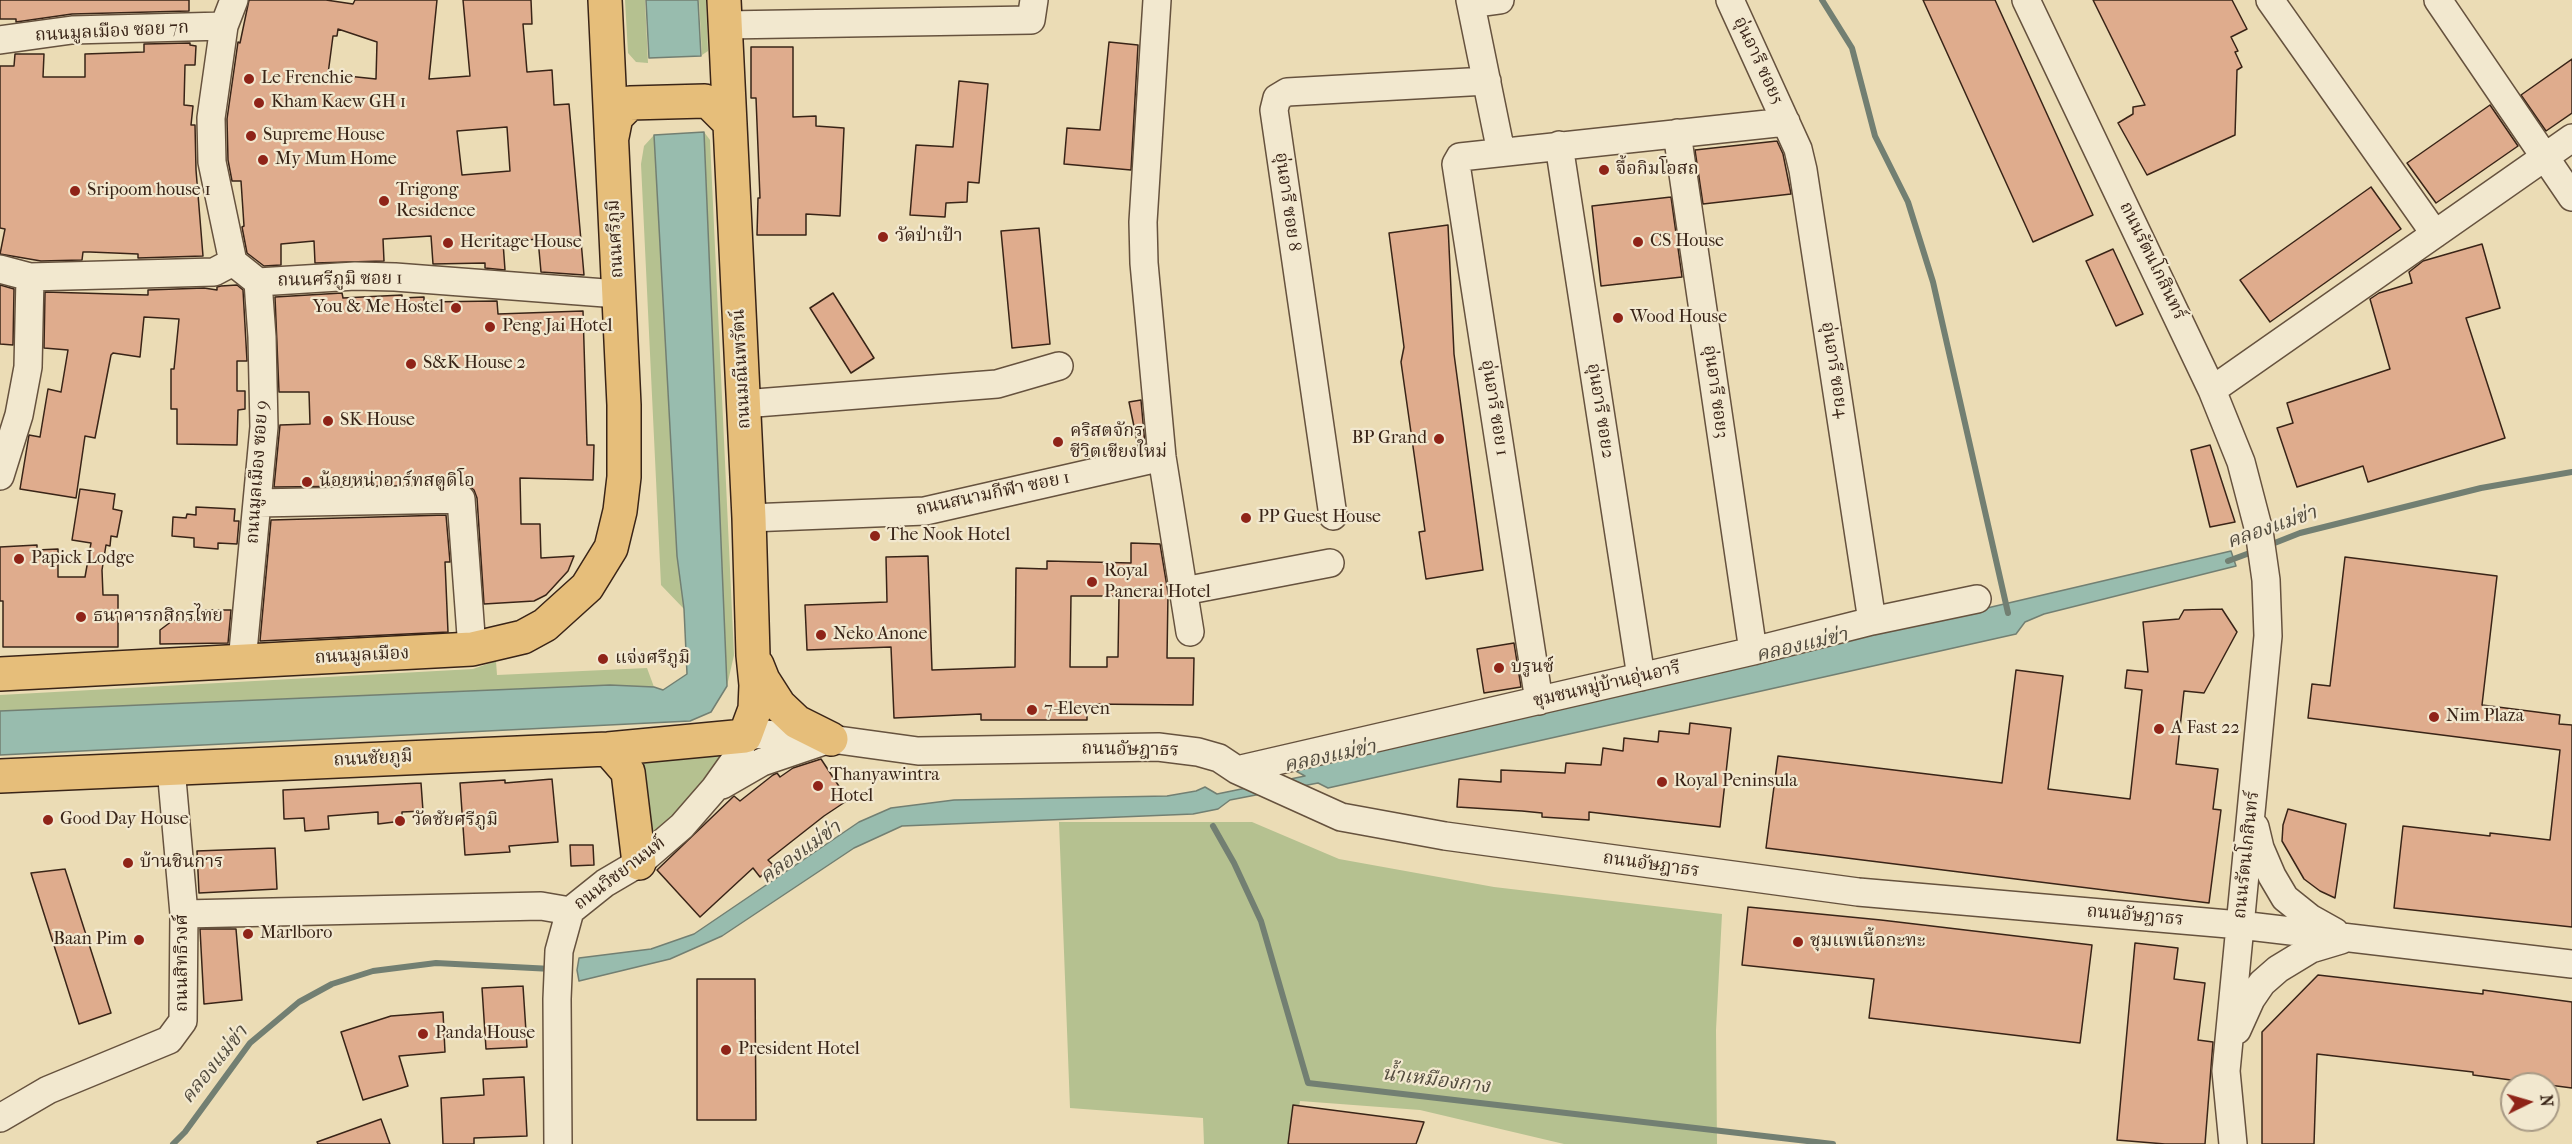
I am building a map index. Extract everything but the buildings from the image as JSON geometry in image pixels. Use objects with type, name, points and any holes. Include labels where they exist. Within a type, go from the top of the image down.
[{"type":"main road","name":"ถนนศรีภูมิ","points":[[605,0],[624,405],[624,477]]},
{"type":"main road","name":"ถนนมณีนพรัตน์","points":[[724,13],[749,518],[753,655],[757,698],[753,718],[745,736]]},
{"type":"main road","points":[[608,58],[613,72],[627,85],[702,83],[727,61]]},
{"type":"main road","points":[[612,139],[616,117],[630,103],[705,101],[730,123]]},
{"type":"main road","name":"ถนนมูลเมือง","points":[[0,674],[471,649],[523,636],[545,625],[588,587],[611,548],[620,511],[624,477]]},
{"type":"main road","points":[[753,655],[763,680],[779,705],[797,722],[831,739]]},
{"type":"main road","points":[[689,741],[713,732],[724,724],[735,711],[745,687],[753,655]]},
{"type":"main road","name":"ถนนชัยภูมิ","points":[[0,776],[608,749],[745,736]]},
{"type":"main road","points":[[608,749],[628,772],[639,863]]},
{"type":"street","points":[[0,269],[30,277],[214,273],[233,262],[212,162],[211,118],[224,26],[234,0]]},
{"type":"street","points":[[724,13],[1031,20],[1034,0]]},
{"type":"street","points":[[1157,0],[1143,222],[1144,263],[1162,458],[1190,632]]},
{"type":"street","points":[[1500,0],[1470,2],[1501,152],[1786,122]]},
{"type":"street","name":"อุ่นอารี ซอย5","points":[[1730,0],[1786,122]]},
{"type":"street","name":"ถนนรัตนโกสินทร์","points":[[2026,0],[2212,390],[2241,462],[2259,531],[2268,611],[2267,659],[2228,1060],[2233,1144]]},
{"type":"street","points":[[2270,0],[2435,234]]},
{"type":"street","points":[[2438,0],[2572,197]]},
{"type":"street","name":"ถนนมูลเมือง ซอย 7ก","points":[[0,40],[72,30],[224,26]]},
{"type":"street","name":"อุ่นอารี ซอย 8","points":[[1333,516],[1274,110],[1277,98],[1287,92],[1488,81]]},
{"type":"street","name":"อุ่นอารี ซอย4","points":[[1786,122],[1798,149],[1803,170],[1872,621]]},
{"type":"street","name":"อุ่นอารี ซอย3","points":[[1677,133],[1753,651]]},
{"type":"street","points":[[2212,390],[2572,138]]},
{"type":"street","name":"อุ่นอารี ซอย2","points":[[1559,145],[1641,677]]},
{"type":"street","name":"อุ่นอารี ซอย 1","points":[[1501,152],[1460,157],[1456,164],[1539,701]]},
{"type":"street","name":"ถนนศรีภูมิ ซอย 1","points":[[233,262],[258,282],[355,276],[618,294]]},
{"type":"street","points":[[0,476],[19,415],[28,367],[30,277]]},
{"type":"street","name":"ถนนมูลเมือง ซอย 9","points":[[242,662],[264,427],[258,282]]},
{"type":"street","points":[[743,404],[997,384],[1059,366]]},
{"type":"street","name":"ถนนสนามกีฬา ซอย 1","points":[[749,518],[925,511],[1162,458]]},
{"type":"street","points":[[257,503],[461,499],[471,649]]},
{"type":"street","points":[[1184,591],[1330,563]]},
{"type":"street","name":"ชุมชนหมู่บ้านอุ่นอารี","points":[[1248,775],[1539,701],[1872,621],[1977,599]]},
{"type":"street","name":"ถนนอัษฎาธร","points":[[745,736],[779,734],[918,750],[1158,747],[1198,752],[1219,758],[1248,775],[1341,817],[1445,836],[1846,891],[2240,925],[2572,964]]},
{"type":"street","name":"ถนนวิชยานนท์","points":[[558,1144],[559,951],[570,911],[605,883],[639,863],[682,826],[715,789],[736,757],[745,736]]},
{"type":"street","points":[[715,789],[762,762],[831,739]]},
{"type":"street","name":"ถนนสิทธิวงศ์","points":[[0,1118],[48,1090],[169,1040],[183,1021],[184,914],[171,768]]},
{"type":"street","points":[[2252,814],[2260,848],[2285,898],[2310,918],[2348,938]]},
{"type":"street","points":[[184,914],[541,906],[570,911]]},
{"type":"street","points":[[2228,1060],[2251,999],[2262,983],[2293,958],[2311,949],[2348,938]]},
{"type":"green space","points":[[625,0],[645,0],[648,63],[636,62],[628,53]]},
{"type":"green space","points":[[699,0],[706,0],[708,51],[702,55]]},
{"type":"green space","points":[[704,132],[710,140],[734,655],[727,686]]},
{"type":"green space","points":[[654,135],[677,556],[684,609],[661,585],[641,164],[644,146]]},
{"type":"green space","points":[[496,661],[497,675],[647,668],[654,687],[610,685],[0,711],[0,695],[473,669]]},
{"type":"green space","points":[[730,751],[645,851],[628,759]]},
{"type":"green space","points":[[1059,822],[1252,822],[1339,859],[1494,887],[1722,914],[1716,1030],[1717,1144],[1564,1144],[1420,1110],[1300,1101],[1293,1144],[1204,1144],[1203,1118],[1070,1108]]},
{"type":"shaded area","points":[[646,0],[698,0],[701,56],[649,58]]},
{"type":"shaded area","points":[[704,132],[727,686],[711,712],[690,721],[0,755],[0,711],[610,685],[654,687],[663,690],[687,674],[684,609],[677,556],[654,135]]},
{"type":"shaded area","points":[[2231,551],[2236,566],[2044,614],[2025,622],[2016,634],[1328,788],[1318,783],[1230,800],[1218,809],[1193,814],[902,826],[854,848],[722,936],[670,959],[579,981],[577,970],[579,958],[651,949],[694,934],[859,822],[891,808],[954,800],[1167,796],[1196,791],[1205,787],[1217,794],[1305,776],[1294,770]]},
{"type":"waterway","points":[[1822,0],[1852,48],[1875,136],[1908,202],[1933,282],[2008,613]]},
{"type":"waterway","name":"คลองแม่ข่า","points":[[2267,546],[2300,533],[2481,488],[2572,472]]},
{"type":"waterway","name":"คลองแม่ข่า","points":[[2228,561],[2255,551]]},
{"type":"waterway","name":"น้ำเหมืองกาง","points":[[1213,826],[1234,863],[1261,921],[1308,1083],[1833,1144]]},
{"type":"waterway","name":"คลองแม่ข่า","points":[[173,1144],[185,1132],[250,1043],[299,1002],[332,984],[373,971],[436,963],[552,969]]},
{"type":"place","name":"Le Frenchie","points":[[249,79]]},
{"type":"place","name":"Kham Kaew GH 1","points":[[259,103]]},
{"type":"place","name":"Supreme House","points":[[251,136]]},
{"type":"place","name":"My Mum Home","points":[[263,160]]},
{"type":"place","name":"จื้อกิมโอสถ","points":[[1604,170]]},
{"type":"place","name":"Sripoom house 1","points":[[75,191]]},
{"type":"place","name":"Trigong Residence","points":[[384,201]]},
{"type":"place","name":"วัดป่าเป้า","points":[[883,237]]},
{"type":"place","name":"CS House","points":[[1638,242]]},
{"type":"place","name":"Heritage House","points":[[448,243]]},
{"type":"place","name":"You & Me Hostel","points":[[456,308]]},
{"type":"place","name":"Wood House","points":[[1618,318]]},
{"type":"place","name":"Peng Jai Hotel","points":[[490,327]]},
{"type":"place","name":"S&K House 2","points":[[411,364]]},
{"type":"place","name":"SK House","points":[[328,421]]},
{"type":"place","name":"BP Grand","points":[[1439,439]]},
{"type":"place","name":"คริสตจักร ชีวิตเชียงใหม่","points":[[1058,442]]},
{"type":"place","name":"น้อยหน่าอาร์ทสตูดิโอ","points":[[307,482]]},
{"type":"place","name":"PP Guest House","points":[[1246,518]]},
{"type":"place","name":"The Nook Hotel","points":[[875,536]]},
{"type":"place","name":"Papick Lodge","points":[[19,559]]},
{"type":"place","name":"Royal Panerai Hotel","points":[[1092,582]]},
{"type":"place","name":"ธนาคารกสิกรไทย","points":[[81,617]]},
{"type":"place","name":"Neko Anone","points":[[821,635]]},
{"type":"place","name":"แจ่งศรีภูมิ","points":[[603,659]]},
{"type":"place","name":"บรูนซ์","points":[[1499,668]]},
{"type":"place","name":"7-Eleven","points":[[1032,710]]},
{"type":"place","name":"Nim Plaza","points":[[2434,717]]},
{"type":"place","name":"A Fast 22","points":[[2159,729]]},
{"type":"place","name":"Royal Peninsula","points":[[1662,782]]},
{"type":"place","name":"Thanyawintra Hotel","points":[[818,786]]},
{"type":"place","name":"Good Day House","points":[[48,820]]},
{"type":"place","name":"วัดชัยศรีภูมิ","points":[[400,821]]},
{"type":"place","name":"บ้านชินการ","points":[[128,863]]},
{"type":"place","name":"Marlboro","points":[[248,934]]},
{"type":"place","name":"Baan Pim","points":[[139,940]]},
{"type":"place","name":"ชุมแพเนื้อกะทะ","points":[[1798,942]]},
{"type":"place","name":"Panda House","points":[[423,1034]]},
{"type":"place","name":"President Hotel","points":[[726,1050]]}]
